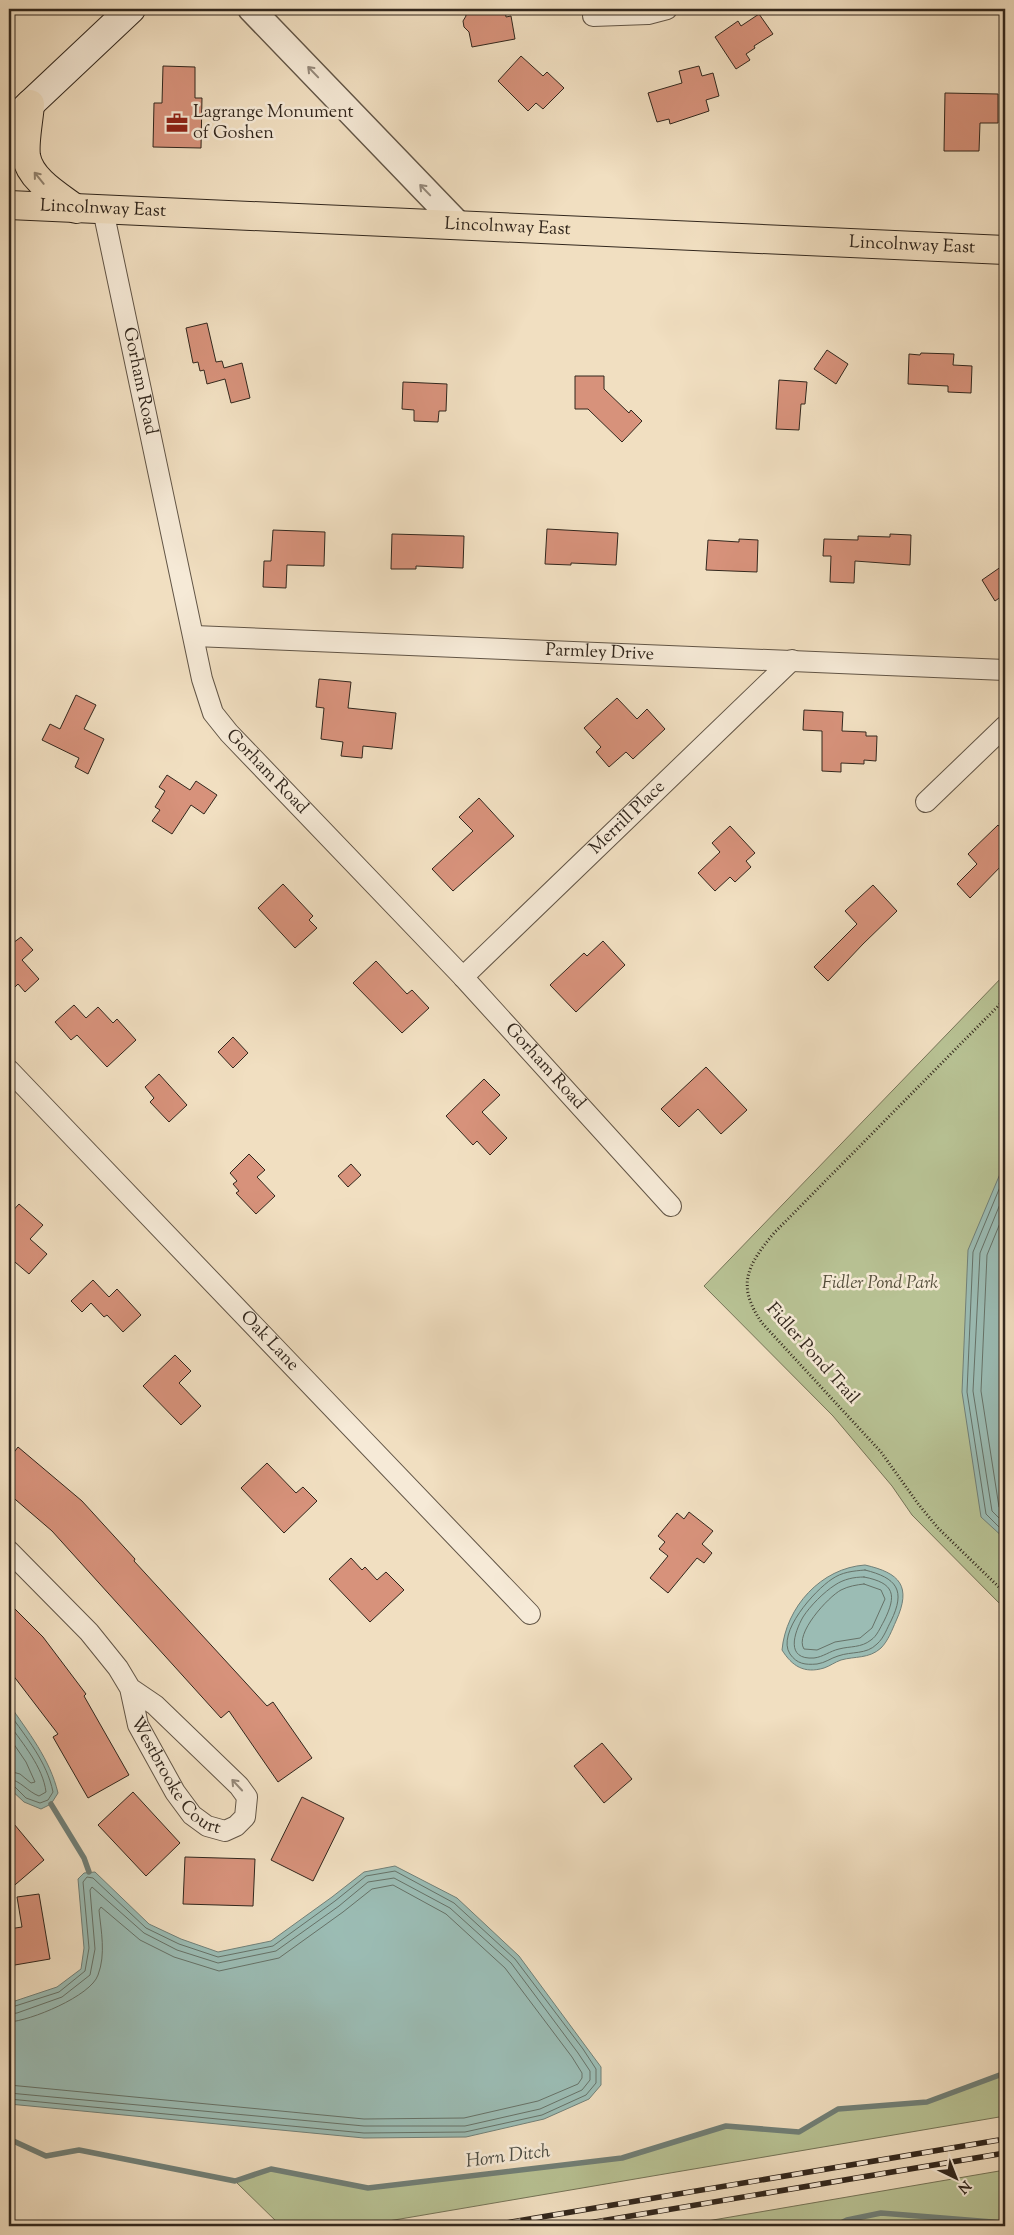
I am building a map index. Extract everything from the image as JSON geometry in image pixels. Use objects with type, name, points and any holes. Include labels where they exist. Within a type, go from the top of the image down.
[{"type":"highway","points":[[30,104],[26,156],[31,169],[44,185],[90,210]]},
{"type":"highway","name":"Lincolnway East","points":[[9,205],[1005,250]]},
{"type":"main road","points":[[9,124],[131,9]]},
{"type":"street","points":[[251,9],[459,225]]},
{"type":"street","points":[[593,16],[648,14],[666,9]]},
{"type":"street","name":"Gorham Road","points":[[90,210],[207,696],[213,712],[221,723],[463,977],[671,1206]]},
{"type":"street","name":"Parmley Drive","points":[[194,636],[1005,670]]},
{"type":"street","name":"Merrill Place","points":[[463,977],[792,660]]},
{"type":"street","points":[[926,802],[1005,726]]},
{"type":"street","name":"Oak Lane","points":[[9,1070],[530,1614]]},
{"type":"street","name":"Westbrooke Court","points":[[9,1551],[104,1649],[130,1688],[138,1725],[175,1792],[192,1815],[207,1826],[225,1831],[236,1826],[245,1817],[247,1796],[155,1705],[130,1688]]},
{"type":"path","name":"Fidler Pond Trail","points":[[1005,999],[774,1234],[761,1249],[750,1268],[746,1289],[752,1309],[762,1323],[881,1452],[938,1528],[1005,1593]]},
{"type":"green space","name":"Fidler Pond Park","points":[[1005,974],[1005,1609],[912,1515],[892,1486],[833,1416],[704,1286]]},
{"type":"green space","points":[[1005,2073],[1005,2116],[359,2226],[281,2226],[235,2181],[271,2169],[368,2188],[622,2158],[726,2126],[799,2132],[838,2109],[926,2102]]},
{"type":"green space","points":[[1005,2170],[1005,2226],[678,2226]]},
{"type":"water","points":[[1005,1162],[1005,1539],[981,1517],[962,1392],[968,1250]]},
{"type":"water","points":[[865,1565],[887,1572],[900,1583],[902,1590],[901,1609],[886,1642],[872,1654],[841,1660],[817,1670],[805,1669],[794,1664],[782,1650],[790,1619],[798,1605],[808,1592],[820,1582],[849,1568]]},
{"type":"water","points":[[9,1704],[38,1746],[50,1769],[58,1793],[51,1804],[41,1809],[24,1802],[9,1788]]},
{"type":"water","points":[[395,1866],[457,1898],[519,1956],[601,2067],[601,2085],[589,2099],[544,2119],[466,2137],[364,2138],[9,2104],[9,2003],[57,1987],[81,1969],[84,1948],[78,1879],[84,1873],[95,1872],[149,1924],[181,1939],[218,1952],[271,1941],[364,1872]]},
{"type":"building","points":[[465,9],[505,9],[506,17],[511,16],[515,39],[472,47],[469,32],[464,27]]},
{"type":"building","points":[[759,14],[773,34],[754,46],[755,48],[746,54],[750,60],[736,69],[715,37],[738,21],[741,26]]},
{"type":"building","points":[[521,56],[543,76],[547,72],[564,88],[543,109],[536,103],[528,111],[498,81]]},
{"type":"building","points":[[163,66],[195,67],[195,98],[202,98],[201,148],[153,147],[154,103],[162,103]]},
{"type":"building","points":[[699,66],[702,76],[713,73],[719,96],[706,100],[709,111],[670,124],[669,119],[657,122],[648,93],[682,83],[679,71]]},
{"type":"building","points":[[945,93],[998,94],[998,123],[980,123],[979,151],[944,151]]},
{"type":"building","points":[[207,323],[216,362],[222,361],[224,368],[242,363],[250,398],[231,403],[225,379],[207,384],[204,370],[200,371],[198,362],[193,363],[186,328]]},
{"type":"building","points":[[827,350],[848,364],[836,384],[814,369]]},
{"type":"building","points":[[921,353],[954,354],[953,365],[972,366],[971,393],[948,392],[948,386],[908,384],[909,354],[920,355]]},
{"type":"building","points":[[575,376],[604,376],[604,389],[629,413],[631,410],[642,421],[622,442],[588,409],[575,409]]},
{"type":"building","points":[[779,380],[807,382],[805,404],[801,404],[799,430],[776,429]]},
{"type":"building","points":[[403,382],[447,384],[446,411],[439,411],[438,422],[414,421],[414,410],[402,409]]},
{"type":"building","points":[[547,529],[618,533],[616,565],[545,564]]},
{"type":"building","points":[[273,530],[325,532],[324,566],[287,565],[286,588],[263,587],[264,561],[271,561]]},
{"type":"building","points":[[392,534],[464,536],[463,568],[416,566],[416,569],[391,569]]},
{"type":"building","points":[[890,534],[911,535],[910,565],[855,561],[854,583],[830,582],[831,556],[823,556],[824,539],[858,540],[858,536],[890,537]]},
{"type":"building","points":[[739,539],[758,540],[757,572],[706,570],[708,540],[739,542]]},
{"type":"building","points":[[1005,564],[1005,594],[995,601],[982,580]]},
{"type":"building","points":[[319,679],[351,682],[348,708],[396,713],[392,749],[363,746],[362,758],[341,756],[343,742],[321,739],[324,708],[316,707]]},
{"type":"building","points":[[76,695],[96,705],[84,729],[104,739],[88,774],[75,767],[79,758],[42,740],[50,724],[60,729]]},
{"type":"building","points":[[617,698],[637,719],[647,709],[665,729],[633,759],[626,752],[609,767],[596,752],[601,747],[584,728]]},
{"type":"building","points":[[804,710],[843,712],[842,731],[866,732],[866,736],[877,736],[876,761],[864,760],[864,764],[841,763],[841,772],[822,771],[822,731],[803,730]]},
{"type":"building","points":[[167,775],[190,790],[196,781],[217,795],[204,814],[191,805],[172,834],[152,821],[160,810],[155,807],[165,791],[159,787]]},
{"type":"building","points":[[479,798],[514,836],[453,891],[432,869],[473,831],[459,817]]},
{"type":"building","points":[[998,825],[1005,833],[1005,862],[970,898],[957,884],[977,864],[968,854]]},
{"type":"building","points":[[730,826],[755,853],[746,861],[751,867],[735,882],[730,877],[715,891],[698,873],[720,852],[712,843]]},
{"type":"building","points":[[283,884],[313,916],[309,920],[317,928],[295,948],[258,908]]},
{"type":"building","points":[[873,885],[897,911],[828,981],[814,967],[857,924],[845,911]]},
{"type":"building","points":[[21,937],[33,950],[22,960],[39,979],[25,992],[18,984],[9,993],[9,946]]},
{"type":"building","points":[[603,941],[625,965],[576,1012],[550,985],[584,953],[587,956]]},
{"type":"building","points":[[376,961],[407,994],[412,990],[429,1008],[402,1033],[353,983]]},
{"type":"building","points":[[74,1005],[86,1018],[98,1007],[113,1023],[117,1019],[136,1040],[107,1067],[77,1035],[71,1040],[55,1022]]},
{"type":"building","points":[[233,1037],[248,1053],[233,1068],[218,1052]]},
{"type":"building","points":[[706,1067],[747,1110],[721,1134],[698,1109],[679,1127],[661,1109]]},
{"type":"building","points":[[159,1074],[187,1105],[169,1122],[150,1102],[154,1098],[145,1087]]},
{"type":"building","points":[[484,1079],[500,1095],[482,1112],[507,1138],[490,1155],[477,1141],[473,1145],[446,1116]]},
{"type":"building","points":[[249,1154],[265,1170],[257,1177],[275,1196],[256,1214],[236,1193],[239,1191],[233,1184],[237,1181],[230,1173]]},
{"type":"building","points":[[351,1164],[361,1175],[348,1187],[338,1176]]},
{"type":"building","points":[[19,1204],[43,1225],[30,1239],[47,1254],[29,1274],[9,1257],[9,1215]]},
{"type":"building","points":[[93,1280],[109,1297],[117,1289],[141,1315],[123,1332],[107,1315],[104,1317],[91,1303],[82,1312],[71,1301]]},
{"type":"building","points":[[175,1355],[191,1371],[179,1383],[201,1406],[181,1425],[143,1386]]},
{"type":"building","points":[[18,1447],[82,1501],[135,1559],[134,1561],[267,1706],[273,1702],[312,1758],[278,1782],[229,1711],[221,1718],[52,1531],[9,1494],[9,1459]]},
{"type":"building","points":[[267,1463],[296,1493],[303,1487],[317,1501],[284,1533],[241,1488]]},
{"type":"building","points":[[689,1512],[713,1531],[702,1544],[712,1553],[704,1563],[697,1558],[668,1593],[650,1578],[668,1556],[659,1549],[665,1542],[658,1536],[677,1513],[684,1519]]},
{"type":"building","points":[[351,1558],[362,1570],[365,1567],[377,1580],[386,1572],[404,1590],[370,1622],[329,1579]]},
{"type":"building","points":[[9,1603],[43,1637],[86,1694],[84,1696],[129,1775],[88,1798],[53,1737],[58,1734],[9,1670]]},
{"type":"building","points":[[602,1743],[632,1779],[604,1803],[574,1766]]},
{"type":"building","points":[[133,1792],[180,1843],[146,1876],[98,1825]]},
{"type":"building","points":[[302,1797],[344,1818],[313,1881],[271,1860]]},
{"type":"building","points":[[9,1818],[44,1860],[9,1890]]},
{"type":"building","points":[[185,1857],[255,1859],[253,1906],[183,1904]]},
{"type":"building","points":[[39,1894],[50,1959],[9,1966],[9,1929],[22,1927],[17,1897]]},
{"type":"waterway","points":[[51,1804],[84,1858],[89,1872]]},
{"type":"waterway","name":"Horn Ditch","points":[[9,2139],[46,2156],[79,2150],[235,2181],[271,2169],[368,2188],[622,2158],[726,2126],[799,2132],[838,2109],[927,2102],[1005,2073]]},
{"type":"waterway","points":[[835,2226],[847,2220],[881,2213],[1005,2223]]},
{"type":"railway","points":[[488,2226],[1005,2139]]},
{"type":"railway","points":[[571,2226],[1005,2153]]},
{"type":"place","name":"Lagrange Monument of Goshen","points":[[177,123]]}]
